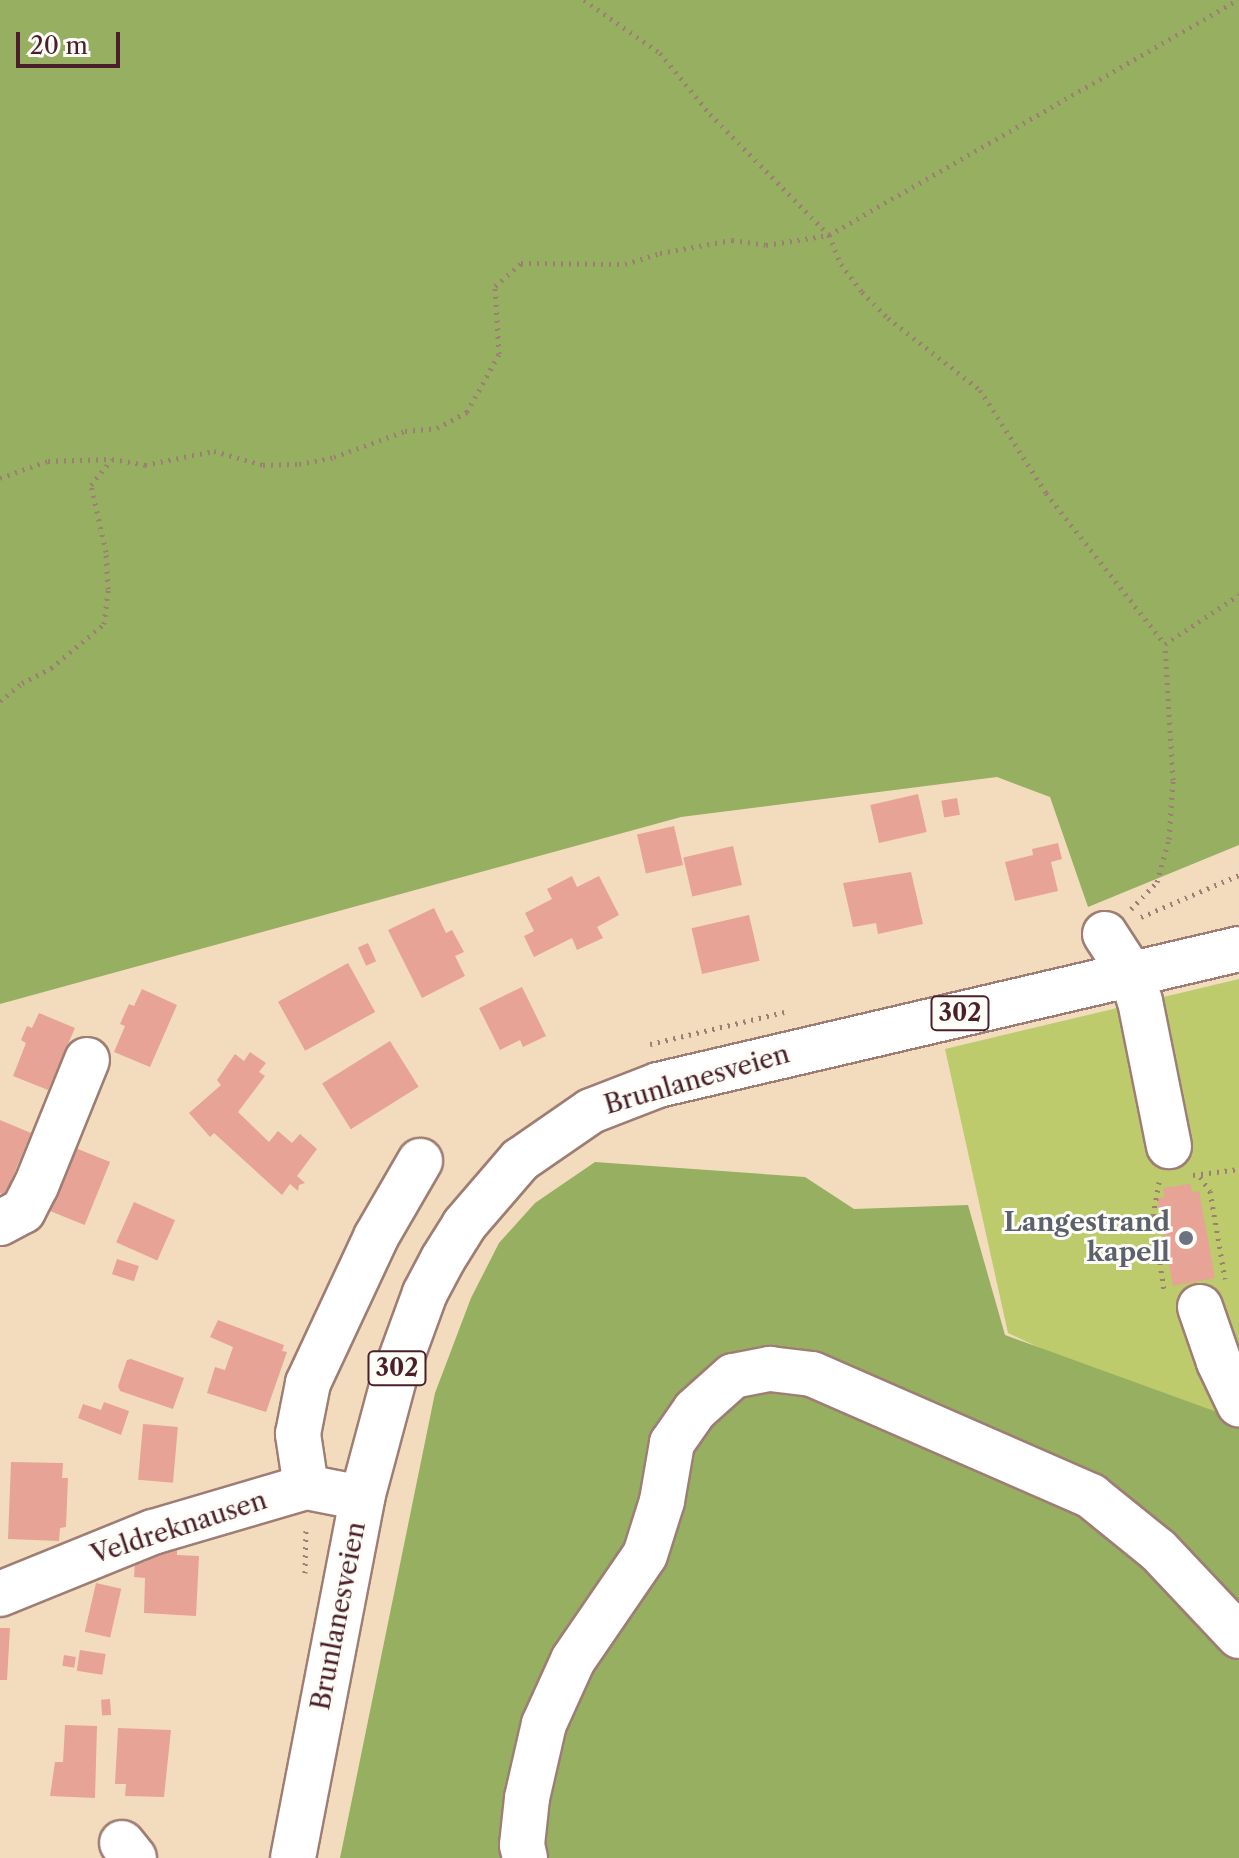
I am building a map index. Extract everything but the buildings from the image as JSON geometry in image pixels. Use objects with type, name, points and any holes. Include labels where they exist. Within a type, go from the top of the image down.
[{"type":"main road","points":[[1105,934],[1131,974],[1140,1001],[1172,1164]]},
{"type":"main road","name":"Brunlanesveien","points":[[293,1858],[362,1498],[395,1375],[425,1293],[443,1259],[486,1196],[520,1160],[557,1132],[626,1096],[709,1071],[1239,949]]},
{"type":"main road","points":[[0,1223],[23,1211],[87,1060]]},
{"type":"main road","points":[[306,1487],[298,1434],[308,1383],[376,1237],[420,1161]]},
{"type":"main road","points":[[1200,1307],[1219,1362],[1239,1404]]},
{"type":"main road","points":[[525,1858],[522,1845],[527,1798],[544,1724],[573,1660],[645,1555],[662,1501],[672,1443],[695,1410],[733,1376],[770,1369],[812,1374],[1091,1496],[1158,1550],[1239,1636]]},
{"type":"main road","name":"Veldreknausen","points":[[0,1594],[153,1532],[306,1487],[362,1498]]},
{"type":"path","points":[[584,0],[660,53],[710,114],[829,235],[841,264],[862,292],[888,318],[980,390],[1046,493],[1165,644],[1173,780],[1169,839],[1157,882],[1130,911],[1111,922],[1105,934]]},
{"type":"path","points":[[0,478],[48,461],[112,459],[145,465],[214,451],[263,465],[299,464],[334,457],[405,431],[437,428],[467,412],[499,354],[495,286],[521,263],[625,264],[660,253],[732,240],[766,245],[829,235],[1238,0]]},
{"type":"path","points":[[0,701],[22,683],[51,668],[104,624],[108,589],[106,552],[91,485],[112,459]]},
{"type":"path","points":[[1165,644],[1239,595]]},
{"type":"path","points":[[1172,1164],[1200,1177],[1210,1191],[1225,1283],[1200,1307],[1177,1308],[1167,1301],[1153,1215],[1155,1193],[1172,1164]]},
{"type":"path","points":[[1200,1177],[1239,1169]]},
{"type":"green space","points":[[0,0],[1239,0],[1239,845],[1088,907],[1050,797],[997,777],[681,817],[0,1004]]},
{"type":"green space","points":[[1239,979],[1239,1441],[1008,1333],[945,1049]]},
{"type":"green space","points":[[595,1162],[805,1177],[854,1209],[968,1205],[1005,1335],[1239,1420],[1239,1858],[340,1858],[435,1393],[471,1298],[499,1243],[535,1203]]},
{"type":"place","name":"Langestrand kapell","points":[[1186,1238]]}]
